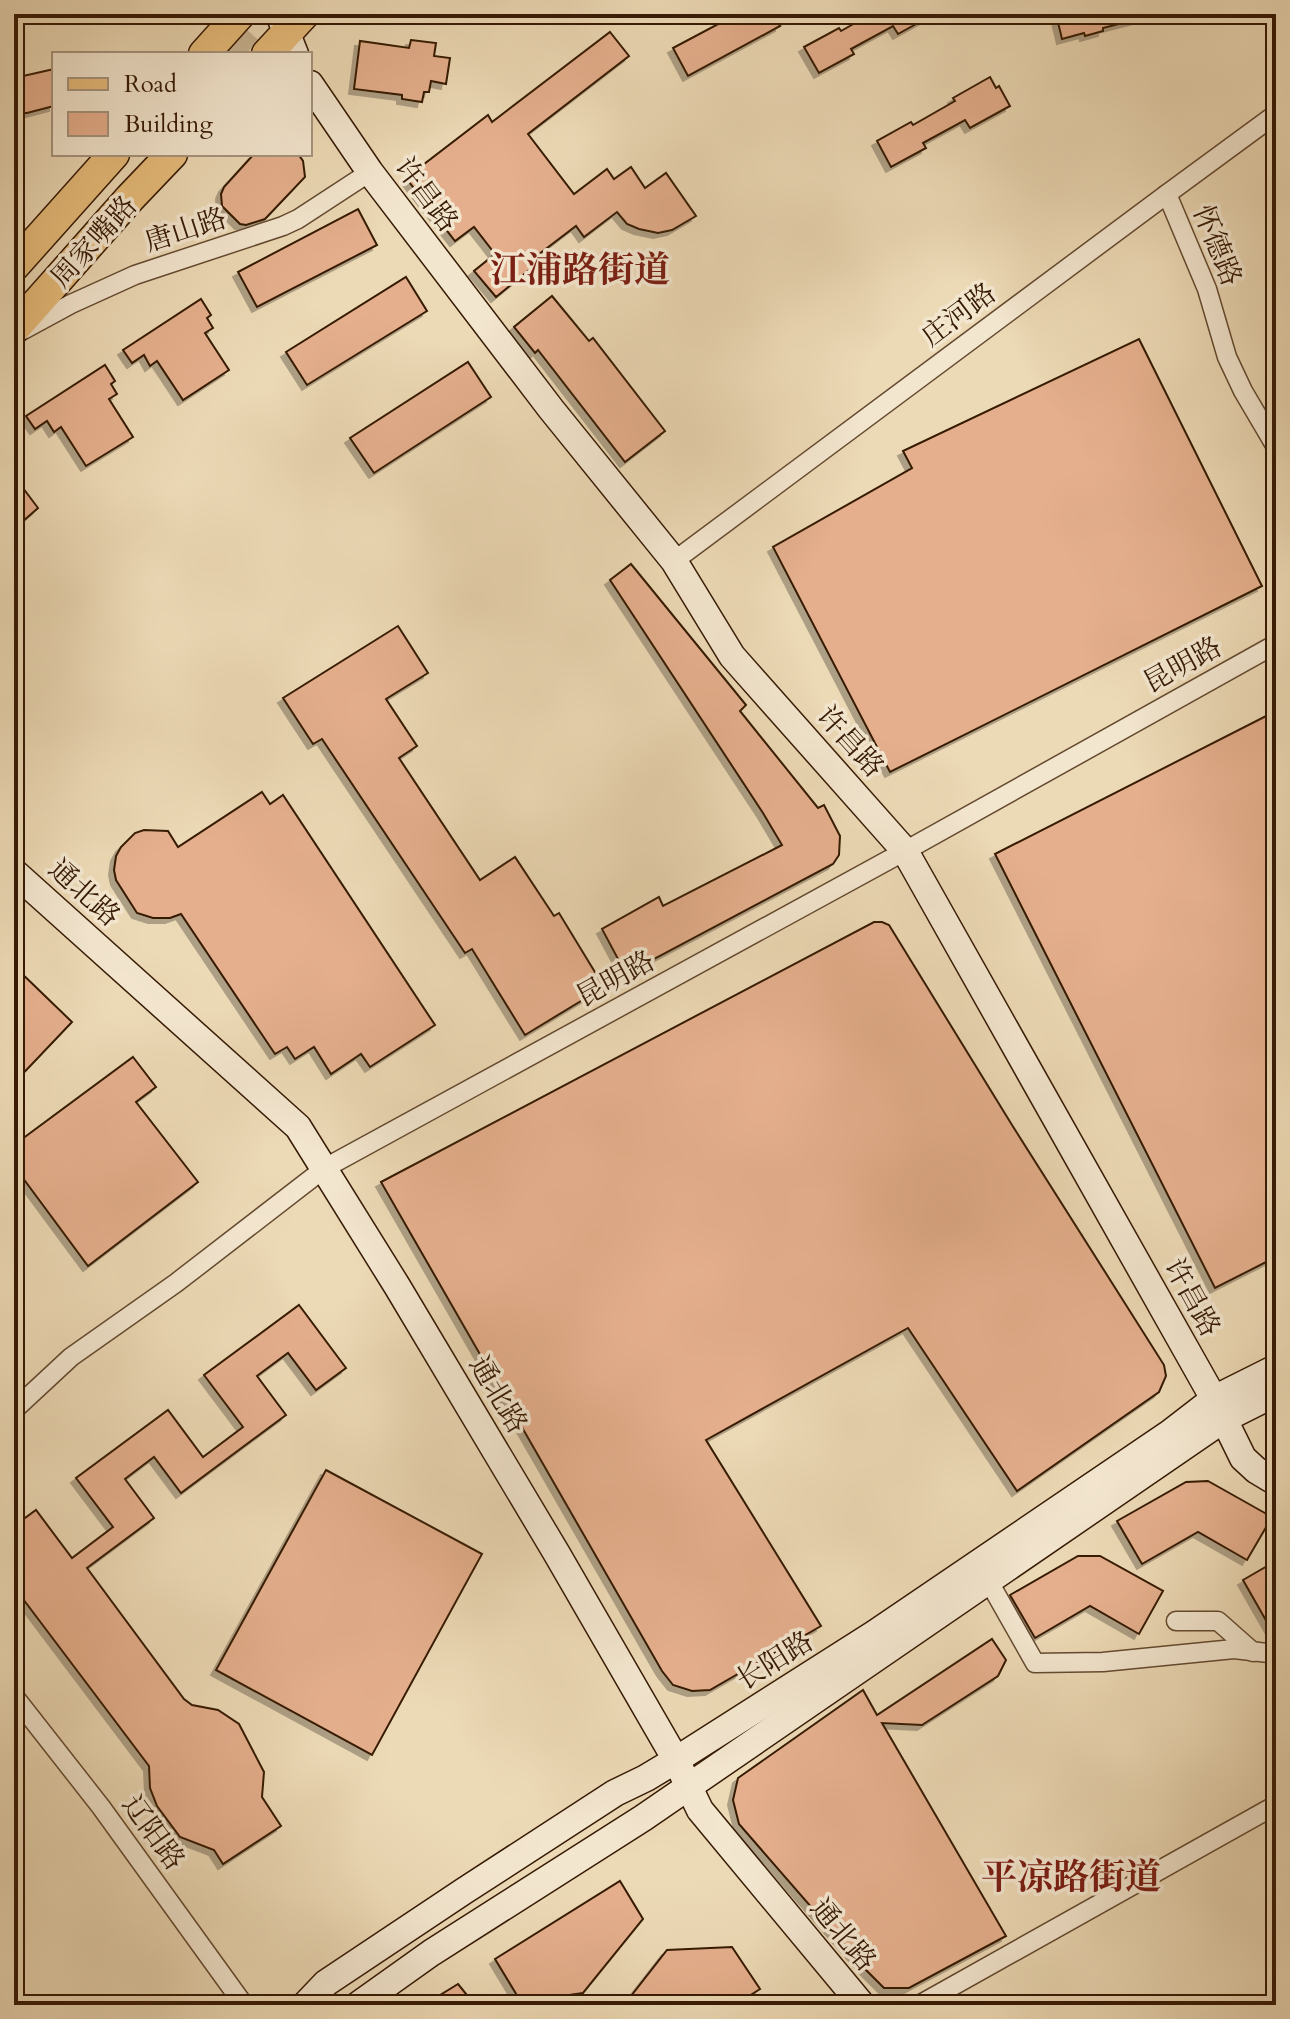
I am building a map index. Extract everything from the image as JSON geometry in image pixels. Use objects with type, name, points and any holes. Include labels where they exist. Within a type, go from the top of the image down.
[{"type":"main road","points":[[206,52],[240,14]]},
{"type":"main road","name":"周家嘴路","points":[[14,266],[112,156]]},
{"type":"main road","name":"周家嘴路","points":[[14,332],[170,156]]},
{"type":"street","name":"许昌路","points":[[312,87],[370,172],[551,409],[674,561],[732,656],[905,851],[1219,1409],[1243,1458],[1276,1482]]},
{"type":"street","name":"庄河路","points":[[674,561],[1276,114]]},
{"type":"street","name":"唐山路","points":[[14,332],[135,275],[283,226],[370,172]]},
{"type":"street","name":"怀德路","points":[[1167,194],[1207,289],[1227,357],[1276,447]]},
{"type":"street","name":"昆明路","points":[[14,1410],[71,1357],[176,1283],[325,1168],[1276,644]]},
{"type":"street","name":"通北路","points":[[14,872],[298,1127],[541,1527],[676,1760],[700,1810],[862,2005]]},
{"type":"street","name":"长阳路","points":[[358,2005],[431,1953],[689,1787],[988,1580],[1276,1368]]},
{"type":"street","name":"长阳路","points":[[305,2005],[326,1983],[451,1900],[615,1793],[676,1760],[903,1615],[1170,1433],[1219,1409],[1276,1393]]},
{"type":"street","points":[[988,1580],[1035,1663],[1103,1662],[1234,1649],[1276,1654]]},
{"type":"street","points":[[1176,1621],[1218,1621],[1253,1652]]},
{"type":"street","name":"辽阳路","points":[[14,1696],[101,1807],[244,2005]]},
{"type":"street","points":[[919,2005],[1276,1805]]},
{"type":"building","points":[[737,14],[797,14],[688,76],[673,48]]},
{"type":"building","points":[[871,14],[934,14],[898,34],[893,26],[851,49],[854,54],[819,73],[804,47]]},
{"type":"building","points":[[1056,14],[1137,14],[1138,19],[1085,36],[1084,33],[1062,39]]},
{"type":"building","points":[[610,32],[629,56],[528,134],[574,194],[607,169],[614,179],[631,167],[645,188],[666,173],[696,216],[672,230],[658,233],[627,224],[617,212],[584,237],[576,226],[530,261],[534,266],[496,297],[474,271],[495,254],[474,227],[455,241],[406,178],[488,115],[492,122]]},
{"type":"building","points":[[411,40],[436,43],[434,56],[450,58],[446,84],[431,81],[429,92],[424,92],[422,102],[402,99],[402,95],[354,89],[360,41],[409,48]]},
{"type":"building","points":[[52,69],[52,107],[14,113],[14,78]]},
{"type":"building","points":[[990,77],[1010,106],[970,128],[965,120],[923,143],[926,148],[891,167],[877,141],[911,122],[913,125]]},
{"type":"building","points":[[252,156],[299,156],[303,161],[305,177],[265,219],[240,224],[222,206],[224,187]]},
{"type":"building","points":[[358,209],[377,245],[257,307],[238,272]]},
{"type":"building","points":[[406,277],[427,311],[307,385],[286,352]]},
{"type":"building","points":[[552,296],[589,341],[593,338],[665,431],[625,462],[538,350],[535,353],[514,327]]},
{"type":"building","points":[[201,299],[211,315],[207,318],[213,328],[205,333],[229,370],[183,400],[157,361],[150,366],[144,355],[132,363],[123,350]]},
{"type":"building","points":[[1139,339],[1262,586],[890,772],[773,547],[912,468],[903,451]]},
{"type":"building","points":[[468,362],[491,397],[374,473],[350,438]]},
{"type":"building","points":[[105,365],[115,381],[111,384],[117,394],[109,399],[133,437],[86,466],[61,427],[54,432],[47,421],[35,429],[26,416]]},
{"type":"building","points":[[14,476],[38,508],[14,529]]},
{"type":"building","points":[[631,564],[746,705],[740,711],[818,808],[824,805],[840,836],[839,855],[833,864],[626,974],[602,929],[659,897],[663,906],[782,845],[610,580]]},
{"type":"building","points":[[398,626],[428,673],[386,699],[417,746],[399,758],[480,880],[515,857],[554,916],[559,913],[604,987],[525,1035],[472,949],[465,953],[322,739],[313,744],[283,698]]},
{"type":"building","points":[[1276,711],[1276,1257],[1215,1288],[995,854]]},
{"type":"building","points":[[262,792],[270,804],[283,795],[435,1025],[370,1067],[361,1054],[331,1074],[314,1047],[295,1059],[287,1047],[275,1054],[181,914],[170,918],[153,918],[137,913],[116,880],[116,856],[135,833],[144,830],[168,831],[178,847]]},
{"type":"building","points":[[874,922],[889,925],[1164,1365],[1166,1376],[1159,1392],[1017,1491],[908,1328],[706,1440],[821,1626],[710,1690],[692,1691],[673,1685],[662,1671],[381,1182]]},
{"type":"building","points":[[14,966],[72,1022],[14,1083]]},
{"type":"building","points":[[133,1057],[156,1087],[136,1102],[198,1182],[88,1266],[14,1166],[14,1145]]},
{"type":"building","points":[[299,1305],[346,1368],[316,1390],[288,1353],[257,1376],[286,1415],[181,1493],[154,1457],[125,1479],[154,1518],[87,1568],[184,1699],[192,1705],[218,1710],[239,1724],[264,1772],[262,1797],[281,1826],[223,1864],[214,1850],[180,1837],[157,1806],[150,1788],[149,1766],[14,1587],[14,1526],[36,1510],[72,1558],[113,1527],[76,1478],[168,1410],[203,1457],[243,1427],[204,1375]]},
{"type":"building","points":[[326,1470],[482,1554],[372,1755],[216,1670]]},
{"type":"building","points":[[1208,1481],[1272,1517],[1247,1560],[1198,1532],[1142,1564],[1117,1521],[1186,1482]]},
{"type":"building","points":[[1078,1556],[1100,1556],[1163,1591],[1139,1634],[1090,1606],[1035,1638],[1010,1595]]},
{"type":"building","points":[[1276,1561],[1276,1638],[1243,1580]]},
{"type":"building","points":[[992,1639],[1006,1660],[998,1676],[922,1725],[882,1723],[1006,1936],[909,1988],[884,1988],[739,1824],[733,1800],[738,1778],[863,1690],[877,1715]]},
{"type":"building","points":[[620,1881],[643,1919],[583,1993],[521,2002],[495,1959]]},
{"type":"building","points":[[732,1947],[760,1989],[735,2005],[624,2005],[667,1950]]},
{"type":"building","points":[[458,1984],[475,2005],[424,2005]]},
{"type":"tunnel","points":[[225,52],[259,14]]},
{"type":"district","name":"江浦路街道","points":[[580,269]]},
{"type":"district","name":"平凉路街道","points":[[1071,1876]]}]
